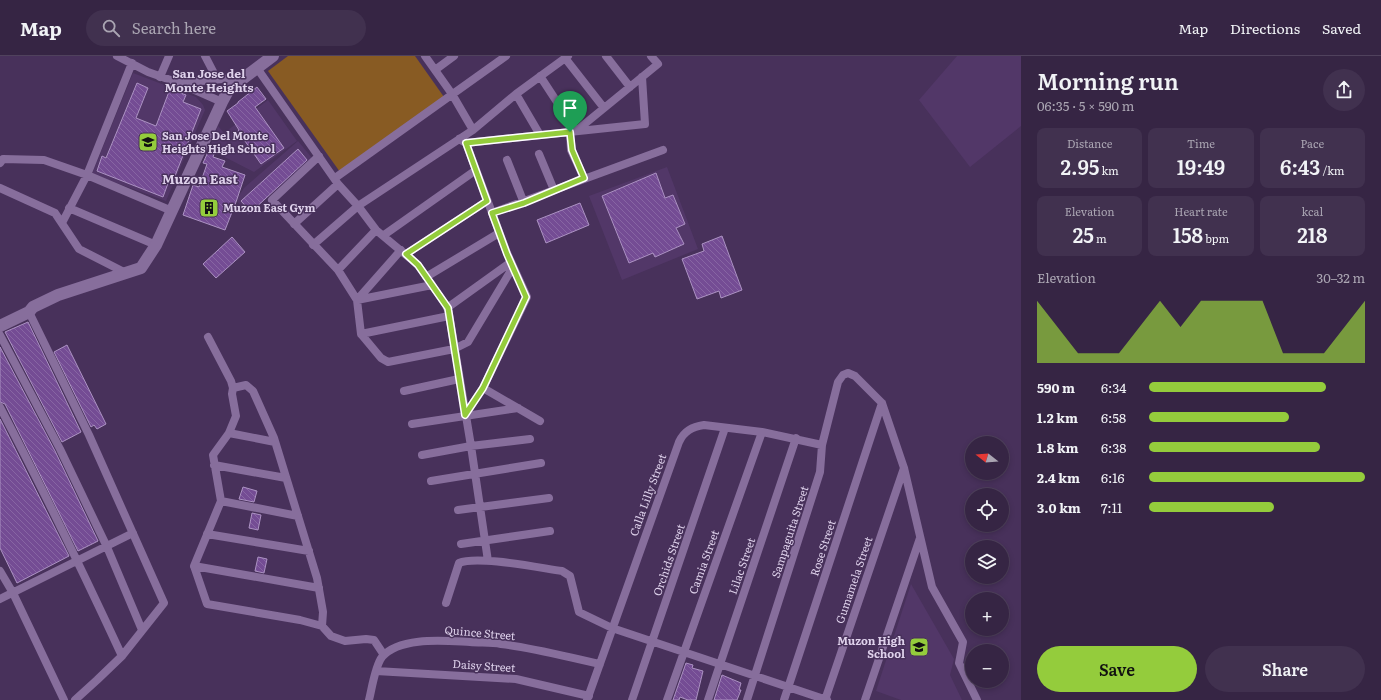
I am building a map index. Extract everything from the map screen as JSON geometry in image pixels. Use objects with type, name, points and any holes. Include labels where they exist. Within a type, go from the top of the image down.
[{"type":"street","points":[[117,56],[148,72],[179,83],[222,102]]},
{"type":"street","points":[[160,77],[169,56]]},
{"type":"street","points":[[204,56],[217,79]]},
{"type":"street","points":[[0,326],[29,312],[33,307],[58,295],[141,268],[156,245],[229,89],[273,56]]},
{"type":"street","points":[[425,56],[452,94],[473,130]]},
{"type":"street","points":[[435,70],[454,56]]},
{"type":"street","points":[[294,224],[337,181],[452,94],[506,56]]},
{"type":"street","points":[[606,56],[630,87]]},
{"type":"street","points":[[573,132],[658,64],[651,56]]},
{"type":"street","points":[[313,245],[358,206],[463,141],[473,130],[516,94],[566,57],[604,108]]},
{"type":"street","points":[[62,223],[87,175],[132,63]]},
{"type":"street","points":[[257,68],[337,181],[376,230],[384,235],[418,265],[447,308],[471,446],[488,561]]},
{"type":"street","points":[[540,76],[573,132],[572,150],[584,178]]},
{"type":"street","points":[[179,83],[245,77]]},
{"type":"street","points":[[463,141],[573,132],[644,124],[642,77]]},
{"type":"street","points":[[516,94],[540,135]]},
{"type":"street","points":[[463,141],[526,297],[483,388],[465,415]]},
{"type":"street","points":[[492,213],[524,203],[584,178],[662,150]]},
{"type":"street","points":[[539,154],[554,190]]},
{"type":"street","points":[[319,156],[272,200],[338,270],[357,300],[361,334],[381,358],[388,362],[454,349],[468,342],[512,265]]},
{"type":"street","points":[[0,163],[3,159],[44,160],[87,175],[172,211]]},
{"type":"street","points":[[507,160],[524,203]]},
{"type":"street","points":[[384,235],[476,170]]},
{"type":"street","points":[[0,188],[55,213],[78,250],[126,272]]},
{"type":"street","points":[[357,300],[403,252],[487,201]]},
{"type":"street","points":[[69,208],[156,245]]},
{"type":"street","points":[[338,270],[376,230]]},
{"type":"street","points":[[426,277],[499,233]]},
{"type":"street","points":[[447,308],[512,265]]},
{"type":"street","points":[[357,300],[432,285]]},
{"type":"street","points":[[29,312],[89,435],[164,603],[122,656],[74,700]]},
{"type":"street","points":[[361,334],[449,316]]},
{"type":"street","points":[[0,335],[60,449],[107,547],[142,630]]},
{"type":"street","points":[[208,337],[231,381],[236,416],[229,433],[213,455],[221,501],[194,566],[207,604],[300,620],[322,626],[331,636],[345,641],[366,639],[374,640],[384,655],[378,663],[368,700]]},
{"type":"street","name":"Sampaguita Street","points":[[747,700],[820,472],[822,445],[838,382],[843,375],[848,373],[855,376],[882,403]]},
{"type":"street","points":[[404,390],[459,379]]},
{"type":"street","points":[[233,388],[246,385],[254,391],[275,442],[319,588],[323,612],[322,626]]},
{"type":"street","points":[[483,388],[540,421]]},
{"type":"street","points":[[882,403],[904,468],[932,587],[963,642],[959,663],[977,700]]},
{"type":"street","name":"Rose Street","points":[[784,700],[882,403]]},
{"type":"street","points":[[0,407],[31,465],[78,560],[122,656]]},
{"type":"street","points":[[412,424],[518,408]]},
{"type":"street","name":"Calla Lilly Street","points":[[588,698],[682,435],[689,430],[700,426],[762,432],[796,438],[822,445]]},
{"type":"street","name":"Orchids Street","points":[[632,700],[725,428]]},
{"type":"street","name":"Camia Street","points":[[667,700],[762,432]]},
{"type":"street","points":[[229,433],[275,442]]},
{"type":"street","name":"Lilac Street","points":[[708,700],[796,438]]},
{"type":"street","points":[[422,455],[471,446],[530,439]]},
{"type":"street","points":[[431,481],[541,463]]},
{"type":"street","points":[[214,464],[286,478]]},
{"type":"street","name":"Gumamela Street","points":[[826,700],[904,468]]},
{"type":"street","points":[[458,510],[549,498]]},
{"type":"street","points":[[221,501],[298,516]]},
{"type":"street","points":[[461,544],[550,531]]},
{"type":"street","points":[[0,599],[133,533]]},
{"type":"street","points":[[207,534],[309,552]]},
{"type":"street","points":[[865,700],[920,538]]},
{"type":"street","points":[[446,603],[459,564],[465,560],[488,561],[562,571],[570,576],[579,612],[612,628],[826,700]]},
{"type":"street","points":[[194,566],[319,588]]},
{"type":"street","points":[[0,571],[13,593],[64,700]]},
{"type":"street","name":"Quince Street","points":[[384,655],[395,648],[408,643],[444,641],[500,644],[600,664]]},
{"type":"street","name":"Daisy Street","points":[[376,671],[516,679],[588,698]]},
{"type":"shaded area","points":[[288,56],[415,56],[444,97],[340,172],[268,71]]},
{"type":"shaded area","points":[[957,56],[1021,56],[1021,126],[970,167],[919,100]]},
{"type":"shaded area","name":"San Jose Del Monte Heights High School","points":[[133,73],[196,97],[203,105],[205,110],[166,201],[92,174]]},
{"type":"shaded area","points":[[268,100],[297,141],[254,172],[209,149],[218,126],[224,133]]},
{"type":"shaded area","points":[[298,141],[312,158],[248,215],[236,200],[244,188]]},
{"type":"shaded area","points":[[667,167],[698,249],[622,280],[589,196]]},
{"type":"shaded area","name":"Muzon High School","points":[[911,584],[954,659],[950,675],[962,700],[901,700],[876,691]]},
{"type":"building","name":"San Jose Del Monte Heights High School","points":[[137,83],[148,88],[136,118],[156,126],[170,89],[186,95],[183,102],[201,109],[175,176],[171,175],[163,197],[97,171],[102,156],[106,158]]},
{"type":"building","points":[[257,87],[266,99],[255,107],[284,148],[261,164],[238,131],[239,130],[227,111]]},
{"type":"building","points":[[298,149],[307,160],[251,212],[241,201]]},
{"type":"building","points":[[208,152],[214,154],[213,157],[225,161],[222,167],[245,175],[225,230],[183,215],[193,185],[199,187],[207,164],[203,163]]},
{"type":"building","points":[[656,173],[665,198],[673,195],[685,224],[676,228],[684,244],[655,257],[653,253],[629,263],[602,196]]},
{"type":"building","points":[[580,203],[589,225],[546,243],[537,220]]},
{"type":"building","points":[[722,236],[742,290],[721,298],[719,291],[697,299],[682,259],[704,251],[702,244]]},
{"type":"building","points":[[232,237],[245,252],[216,278],[203,264]]},
{"type":"building","points":[[28,322],[81,432],[62,442],[5,332]]},
{"type":"building","points":[[67,345],[106,424],[97,429],[94,425],[91,427],[54,352]]},
{"type":"building","points":[[0,347],[55,451],[98,541],[78,551],[5,404],[0,402]]},
{"type":"building","points":[[0,419],[69,556],[17,583],[0,548]]},
{"type":"building","points":[[243,487],[257,491],[254,502],[239,499]]},
{"type":"building","points":[[252,513],[261,515],[258,530],[249,528]]},
{"type":"building","points":[[258,557],[267,559],[264,573],[255,571]]},
{"type":"building","points":[[686,663],[693,665],[692,668],[703,671],[696,700],[688,700],[680,697],[679,700],[673,700]]},
{"type":"building","points":[[722,675],[741,683],[739,690],[741,690],[737,700],[714,700]]},
{"type":"place","name":"San Jose Del Monte Heights High School","points":[[148,142]]},
{"type":"place","name":"Muzon East Gym","points":[[209,208]]},
{"type":"place","name":"Muzon High School","points":[[919,647]]},
{"type":"district","name":"San Jose del Monte Heights","points":[[209,81]]},
{"type":"district","name":"Muzon East","points":[[200,179]]},
{"type":"route","points":[[570,132],[572,150],[584,178],[524,203],[492,213],[507,254],[526,297],[483,388],[465,415],[448,308],[418,265],[406,254],[487,201],[466,143],[570,132]]}]
